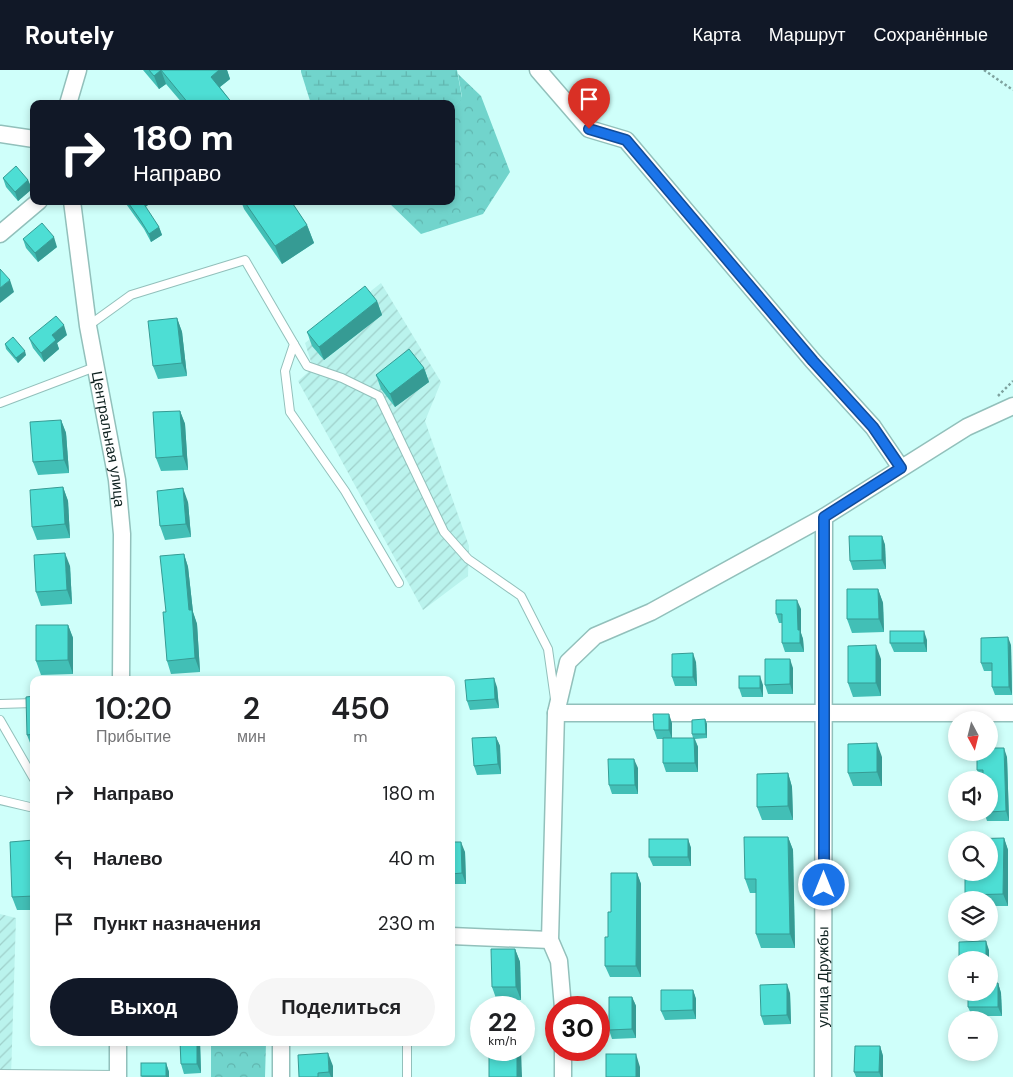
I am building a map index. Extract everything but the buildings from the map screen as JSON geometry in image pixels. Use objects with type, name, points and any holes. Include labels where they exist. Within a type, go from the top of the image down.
[{"type":"street","points":[[69,100],[78,70]]},
{"type":"street","points":[[538,70],[589,129],[626,140],[813,361],[873,427],[901,468]]},
{"type":"street","points":[[0,134],[30,138]]},
{"type":"street","points":[[0,234],[34,205]]},
{"type":"street","name":"Центральная улица","points":[[73,205],[88,326],[116,480],[122,534],[121,676]]},
{"type":"street","points":[[562,996],[559,961],[550,940],[556,713],[568,662],[595,636],[651,612],[824,517],[967,427],[1013,406]]},
{"type":"street","name":"улица Дружбы","points":[[823,1077],[824,517]]},
{"type":"street","points":[[556,713],[1013,713]]},
{"type":"street","points":[[455,936],[550,940]]},
{"type":"street","points":[[118,1046],[118,1076]]},
{"type":"street","points":[[281,1046],[281,1077]]},
{"type":"street","points":[[563,1061],[563,1077]]},
{"type":"lane","points":[[88,326],[131,295],[246,260],[307,366],[342,378],[379,396],[444,532],[468,559],[521,596],[548,648],[556,713]]},
{"type":"lane","points":[[294,344],[285,371],[290,412],[345,491],[398,583]]},
{"type":"lane","points":[[0,403],[96,367]]},
{"type":"lane","points":[[0,704],[30,703]]},
{"type":"lane","points":[[0,720],[30,772]]},
{"type":"lane","points":[[0,800],[30,807]]},
{"type":"lane","points":[[406,1077],[407,1046]]},
{"type":"lane","points":[[0,1074],[118,1076]]},
{"type":"path","points":[[984,70],[1013,90]]},
{"type":"shaded area","points":[[381,283],[441,382],[425,421],[469,546],[468,576],[423,610],[298,381],[313,368],[305,343]]},
{"type":"shaded area","points":[[0,914],[16,918],[11,1077],[0,1077]]},
{"type":"green space","points":[[301,70],[457,70],[462,98],[455,107],[455,100],[310,100]]},
{"type":"green space","points":[[458,74],[481,96],[510,172],[483,214],[421,234],[391,205],[455,205],[455,107],[462,97]]},
{"type":"green space","points":[[211,1046],[266,1046],[265,1077],[211,1077]]},
{"type":"route","points":[[589,129],[626,140],[813,361],[873,427],[901,468],[824,517],[824,885]]}]
